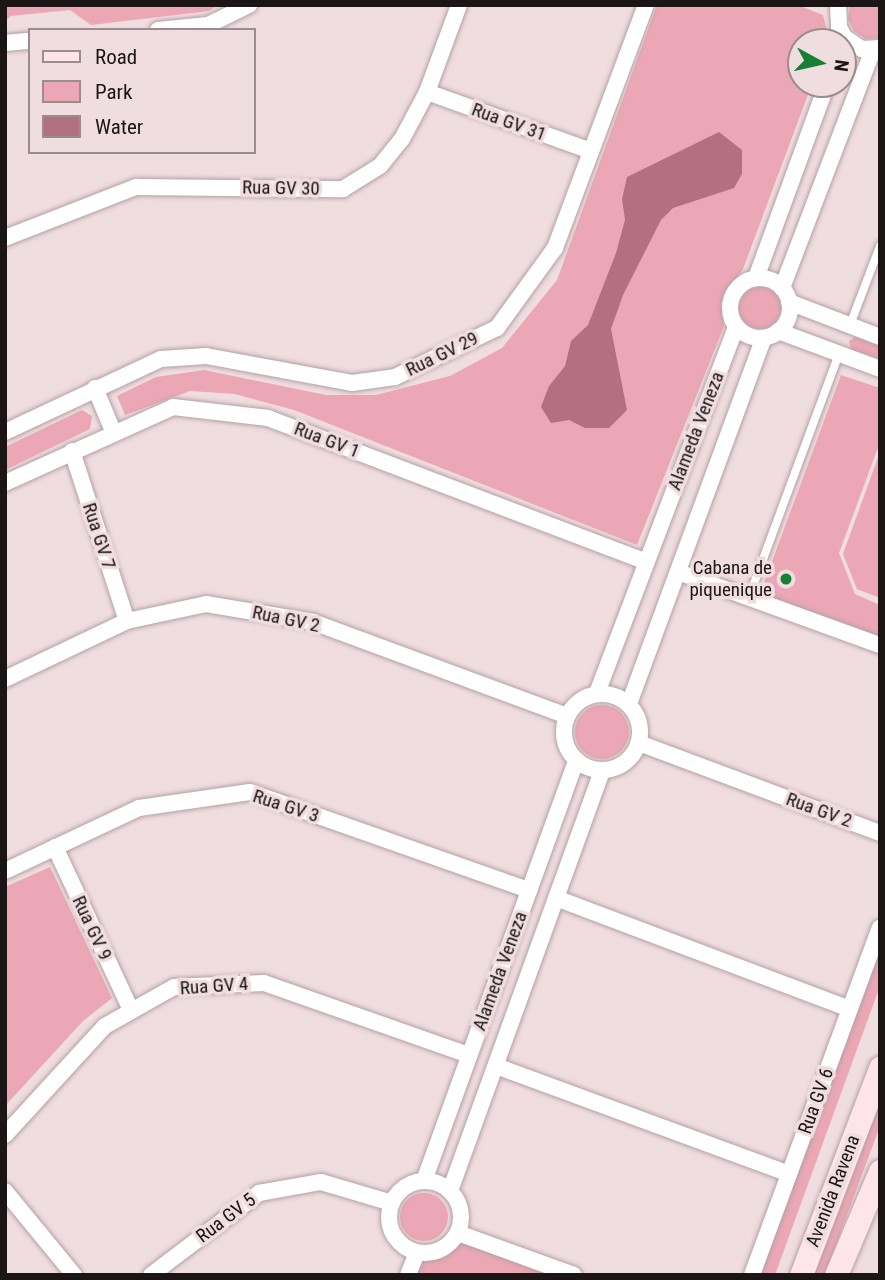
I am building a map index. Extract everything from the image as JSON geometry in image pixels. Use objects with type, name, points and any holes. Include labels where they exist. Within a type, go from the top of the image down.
[{"type":"street","points":[[178,28],[208,25],[249,5]]},
{"type":"street","name":"Rua GV 30","points":[[5,238],[136,187],[343,189],[380,166],[402,139],[427,92],[459,5]]},
{"type":"street","name":"Rua GV 29","points":[[5,431],[161,359],[206,356],[352,383],[395,377],[497,328],[555,248],[646,5]]},
{"type":"street","points":[[838,5],[839,28]]},
{"type":"street","points":[[5,44],[28,41]]},
{"type":"street","points":[[771,334],[788,318],[785,295],[876,49],[857,45]]},
{"type":"street","name":"Rua GV 31","points":[[427,92],[591,151]]},
{"type":"street","points":[[822,98],[755,278],[740,286],[731,301],[736,327],[771,334],[880,369]]},
{"type":"street","points":[[755,278],[850,326],[880,337]]},
{"type":"street","points":[[839,354],[850,326]]},
{"type":"street","name":"Alameda Veneza","points":[[597,693],[736,327]]},
{"type":"street","name":"Alameda Veneza","points":[[629,704],[771,334]]},
{"type":"street","points":[[95,388],[113,431]]},
{"type":"street","name":"Rua GV 1","points":[[5,483],[113,431],[173,407],[268,418],[647,562]]},
{"type":"street","name":"Rua GV 7","points":[[72,451],[127,621]]},
{"type":"street","points":[[678,572],[880,645]]},
{"type":"street","name":"Rua GV 2","points":[[5,679],[127,621],[206,604],[313,622],[567,716]]},
{"type":"street","points":[[597,693],[629,704],[640,722],[639,743],[625,763],[602,771],[576,760],[564,740],[567,716],[579,701],[597,693]]},
{"type":"street","name":"Rua GV 2","points":[[639,743],[880,833]]},
{"type":"street","name":"Alameda Veneza","points":[[424,1181],[576,760]]},
{"type":"street","name":"Alameda Veneza","points":[[450,1191],[602,771]]},
{"type":"street","name":"Rua GV 3","points":[[5,871],[139,808],[250,792],[529,890]]},
{"type":"street","name":"Rua GV 9","points":[[55,847],[130,1008]]},
{"type":"street","points":[[556,898],[850,1009]]},
{"type":"street","name":"Rua GV 6","points":[[752,1275],[880,928]]},
{"type":"street","points":[[500,971],[526,981]]},
{"type":"street","name":"Rua GV 4","points":[[5,1135],[105,1026],[130,1008],[174,987],[264,983],[469,1055]]},
{"type":"street","points":[[496,1066],[789,1174]]},
{"type":"street","name":"Avenida Ravena","points":[[801,1275],[880,1069]]},
{"type":"street","name":"Avenida Ravena","points":[[836,1275],[880,1171]]},
{"type":"street","points":[[424,1181],[450,1191],[460,1211],[458,1233],[441,1250],[417,1253],[393,1234],[391,1203],[405,1187],[424,1181]]},
{"type":"street","name":"Rua GV 5","points":[[151,1275],[259,1193],[321,1182],[391,1203]]},
{"type":"street","points":[[5,1191],[74,1275]]},
{"type":"street","points":[[458,1233],[574,1275]]},
{"type":"street","points":[[408,1275],[417,1253]]},
{"type":"lane","points":[[850,326],[877,261],[880,246]]},
{"type":"lane","points":[[749,598],[839,354]]},
{"type":"green space","points":[[5,5],[218,5],[209,11],[91,25],[70,10],[11,16],[5,21]]},
{"type":"green space","points":[[657,5],[798,5],[823,15],[827,28],[787,28],[787,98],[807,98],[743,269],[721,303],[724,326],[637,545],[294,410],[235,394],[190,391],[125,415],[117,396],[156,377],[204,370],[326,395],[376,395],[450,376],[502,348],[557,280]]},
{"type":"green space","points":[[850,5],[880,5],[880,38],[866,39],[857,33],[857,28],[852,28],[848,19]]},
{"type":"green space","points":[[760,287],[775,293],[781,308],[775,323],[760,329],[745,323],[739,308],[745,293]]},
{"type":"green space","points":[[855,337],[880,346],[880,359],[851,349],[849,341]]},
{"type":"green space","points":[[841,375],[880,388],[880,442],[839,553],[855,594],[880,605],[880,639],[760,594]]},
{"type":"green space","points":[[82,410],[92,416],[90,429],[5,470],[5,447]]},
{"type":"green space","points":[[880,452],[880,598],[857,589],[843,554]]},
{"type":"green space","points":[[602,705],[621,713],[629,732],[621,751],[602,759],[583,751],[575,732],[583,713]]},
{"type":"green space","points":[[50,867],[112,998],[83,1021],[5,1106],[5,887]]},
{"type":"green space","points":[[880,946],[880,986],[775,1275],[758,1275]]},
{"type":"green space","points":[[880,1095],[880,1126],[828,1266],[824,1275],[813,1275]]},
{"type":"green space","points":[[424,1193],[441,1200],[448,1217],[441,1234],[424,1241],[407,1234],[400,1217],[407,1200]]},
{"type":"green space","points":[[462,1242],[548,1275],[417,1275],[421,1261],[442,1257]]},
{"type":"water","points":[[719,132],[742,150],[742,174],[734,188],[673,208],[661,220],[623,295],[611,329],[627,410],[609,428],[585,428],[569,420],[551,423],[541,407],[549,386],[565,366],[571,341],[588,325],[616,253],[625,220],[622,199],[627,177]]},
{"type":"place","name":"Cabana de piquenique","points":[[786,579]]}]
